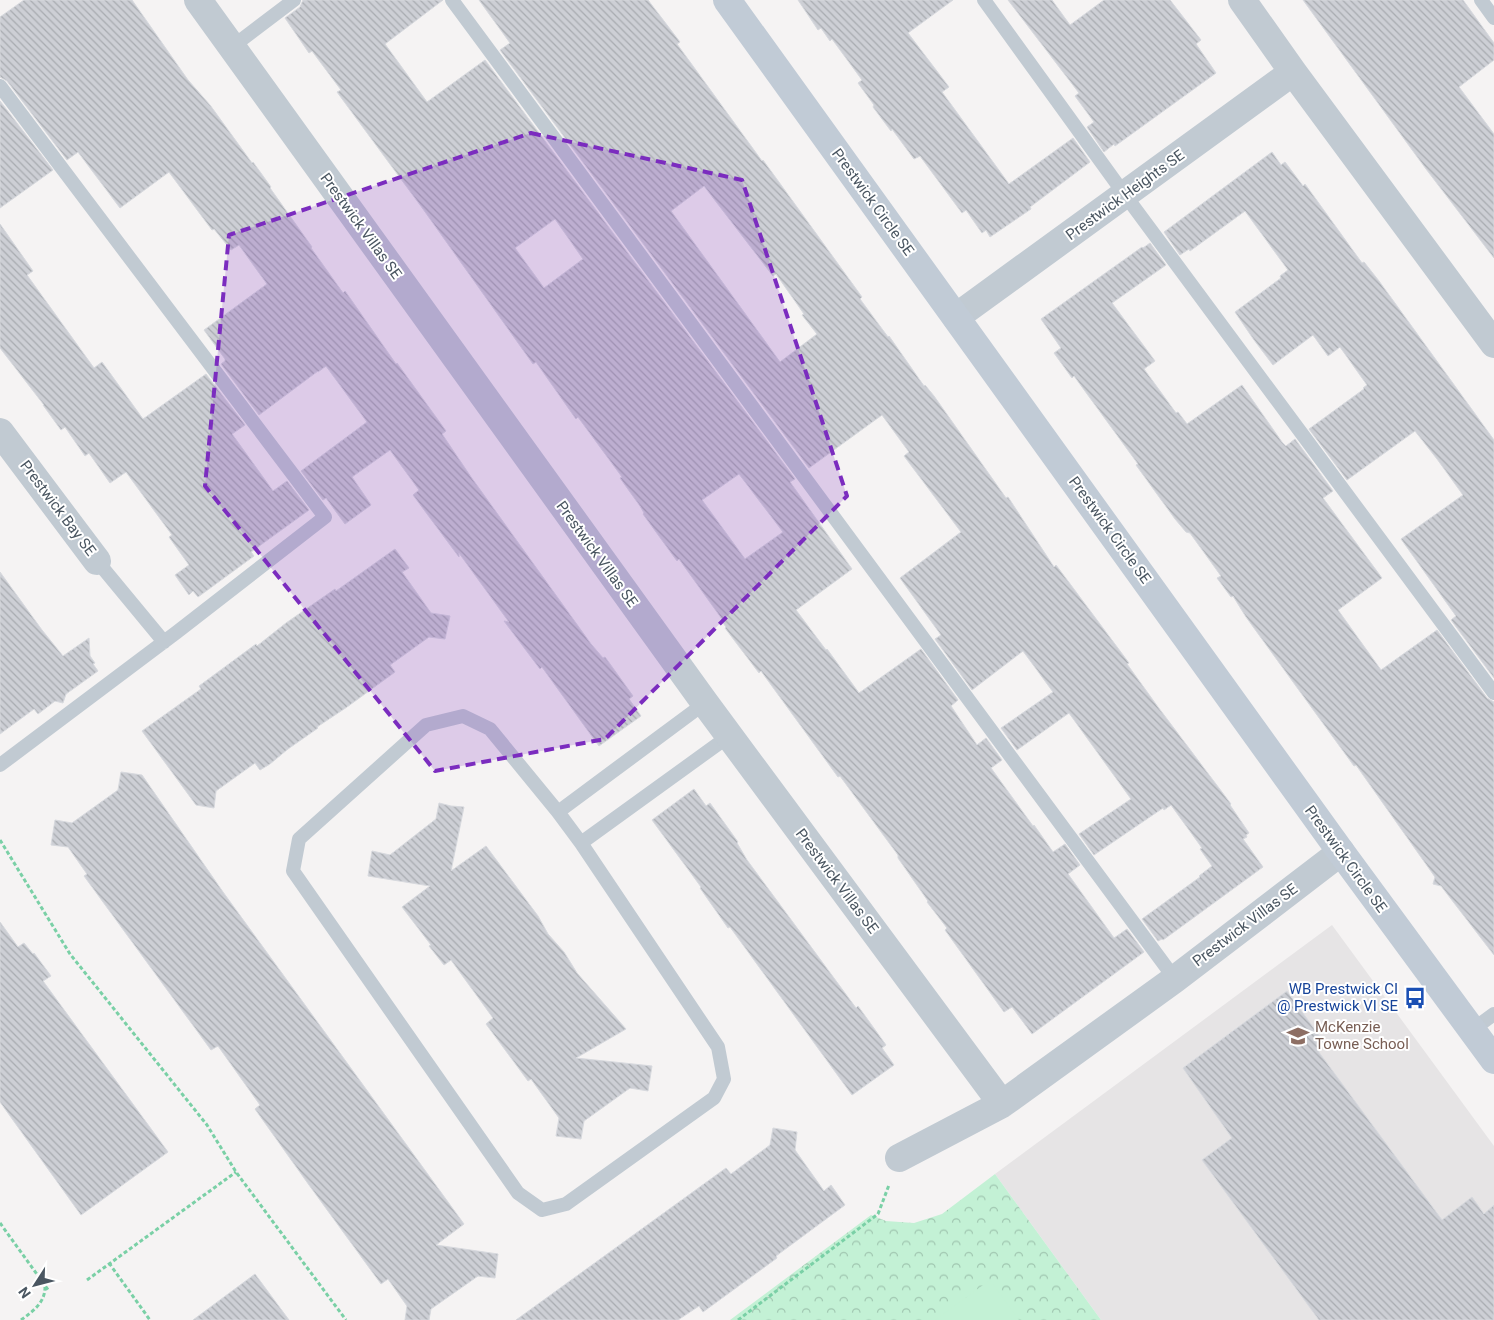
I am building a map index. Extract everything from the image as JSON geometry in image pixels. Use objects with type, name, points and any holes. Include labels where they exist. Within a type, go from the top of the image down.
[{"type":"street","name":"Prestwick Villas SE","points":[[198,0],[704,703],[1002,1104]]},
{"type":"street","name":"Prestwick Circle SE","points":[[726,0],[1341,852],[1494,1060]]},
{"type":"street","points":[[1242,0],[1494,344]]},
{"type":"street","name":"Prestwick Heights SE","points":[[956,317],[1294,72]]},
{"type":"street","name":"Prestwick Bay SE","points":[[0,432],[97,561]]},
{"type":"street","name":"Prestwick Villas SE","points":[[899,1158],[1002,1104],[1175,979],[1341,852]]},
{"type":"lane","points":[[232,47],[294,0]]},
{"type":"lane","points":[[452,0],[1175,979]]},
{"type":"lane","points":[[984,0],[1125,195],[1494,693]]},
{"type":"lane","points":[[1481,0],[1494,18]]},
{"type":"lane","points":[[0,86],[325,517],[164,642],[0,765]]},
{"type":"lane","points":[[97,561],[164,642]]},
{"type":"lane","points":[[558,812],[704,703]]},
{"type":"lane","points":[[463,716],[490,730],[558,812],[581,843],[718,1047],[724,1079],[714,1098],[566,1204],[542,1210],[518,1193],[293,871],[299,839],[426,725],[463,716]]},
{"type":"lane","points":[[581,843],[729,736]]},
{"type":"lane","points":[[1472,1030],[1494,1014]]},
{"type":"path","points":[[0,840],[70,954],[207,1125],[236,1172],[346,1320]]},
{"type":"path","points":[[738,1320],[878,1214],[899,1158]]},
{"type":"path","points":[[87,1280],[236,1172]]},
{"type":"path","points":[[0,1223],[49,1291]]},
{"type":"path","points":[[109,1263],[150,1320]]},
{"type":"path","points":[[21,1320],[40,1304],[45,1294],[45,1286]]},
{"type":"highlighted area","points":[[531,133],[742,180],[847,496],[605,739],[435,771],[205,486],[229,235]]},
{"type":"shaded area","name":"McKenzie Towne School","points":[[1332,925],[1494,1146],[1494,1320],[1101,1320],[995,1174]]},
{"type":"green space","points":[[995,1174],[1101,1320],[730,1320],[871,1215],[886,1221],[914,1223],[942,1214]]},
{"type":"green space","points":[[990,1280],[1019,1320],[935,1320]]},
{"type":"building","points":[[24,0],[132,0],[188,80],[210,105],[253,162],[343,293],[345,291],[446,431],[442,434],[471,477],[591,644],[603,658],[605,657],[633,696],[629,699],[641,716],[599,746],[542,667],[540,669],[504,621],[509,622],[459,553],[459,557],[413,495],[419,490],[390,450],[352,477],[371,505],[345,524],[326,498],[323,500],[301,471],[367,422],[326,366],[259,415],[221,364],[225,359],[204,330],[267,284],[239,245],[231,250],[214,229],[212,230],[169,172],[120,208],[78,152],[67,160],[7,81],[0,77],[0,17]]},
{"type":"building","points":[[303,0],[443,0],[385,44],[427,102],[485,60],[795,479],[790,482],[852,569],[796,610],[859,693],[921,649],[958,700],[951,706],[977,745],[986,738],[1002,760],[991,768],[1033,826],[1053,852],[1065,844],[1080,865],[1068,874],[1114,938],[1127,929],[1144,952],[1032,1034],[1012,1007],[1004,1012],[945,930],[947,928],[927,902],[898,858],[898,855],[840,776],[838,777],[761,671],[759,673],[725,628],[722,619],[679,559],[677,561],[643,514],[640,506],[620,478],[622,477],[578,417],[576,419],[536,362],[533,364],[337,92],[341,90],[312,51],[309,53],[285,18],[300,7]],"holes":[[[555,219],[583,259],[544,288],[515,248]],[[739,474],[783,532],[745,559],[702,500]]]},
{"type":"building","points":[[479,0],[648,0],[680,42],[677,44],[862,297],[860,299],[924,386],[934,396],[1006,498],[1008,497],[1054,567],[1056,565],[1129,663],[1127,664],[1158,707],[1231,804],[1249,833],[1243,839],[1263,867],[1163,940],[1158,941],[1142,919],[1200,877],[1212,866],[1200,849],[1202,848],[1171,805],[1164,810],[1163,808],[1094,855],[1079,834],[1131,799],[1069,713],[1017,750],[1001,728],[1053,692],[1023,651],[972,690],[935,639],[941,635],[900,578],[961,532],[904,456],[909,452],[882,415],[809,468],[500,50],[510,43]],"holes":[[[704,186],[773,276],[776,274],[804,314],[802,315],[817,334],[780,362],[671,211]]]},
{"type":"building","points":[[798,0],[953,0],[908,33],[949,87],[942,92],[1009,184],[1073,138],[1090,162],[1030,207],[1031,209],[990,237],[986,230],[982,233],[966,210],[962,213],[920,156],[914,159],[892,129],[891,131],[858,83],[862,80],[832,39],[830,41],[821,28],[818,30]]},
{"type":"building","points":[[1008,0],[1052,0],[1070,25],[1104,0],[1170,0],[1201,40],[1196,44],[1216,73],[1104,152],[1087,127],[1094,122],[1075,96],[1079,93]]},
{"type":"building","points":[[1303,0],[1463,0],[1494,43],[1494,60],[1459,87],[1494,134],[1494,258],[1426,169]]},
{"type":"building","points":[[0,101],[53,170],[0,208]]},
{"type":"building","points":[[1272,152],[1281,165],[1285,162],[1303,186],[1305,184],[1362,263],[1364,262],[1379,281],[1494,440],[1494,678],[1451,620],[1456,616],[1401,539],[1463,495],[1437,459],[1415,431],[1347,480],[1309,429],[1367,385],[1340,347],[1328,356],[1313,335],[1273,365],[1254,340],[1235,312],[1281,278],[1280,276],[1288,270],[1245,211],[1190,251],[1189,249],[1180,255],[1164,232]]},
{"type":"building","points":[[0,224],[33,271],[27,275],[94,368],[102,362],[143,419],[206,374],[245,425],[232,434],[273,491],[287,481],[309,510],[251,552],[254,556],[198,597],[193,591],[189,595],[175,575],[189,565],[169,537],[172,535],[126,472],[110,483],[89,453],[85,456],[65,427],[61,430],[0,348]]},
{"type":"building","points":[[1150,243],[1166,265],[1112,303],[1155,361],[1144,369],[1176,413],[1178,412],[1187,424],[1242,385],[1282,442],[1286,446],[1295,439],[1333,491],[1323,498],[1382,578],[1338,610],[1381,670],[1437,630],[1487,698],[1494,702],[1494,955],[1441,886],[1433,884],[1435,877],[1356,765],[1354,766],[1246,617],[1233,596],[1231,597],[1217,578],[1221,576],[1190,533],[1186,532],[1175,519],[1136,465],[1138,464],[1074,376],[1072,378],[1054,353],[1061,348],[1041,319]]},
{"type":"building","points":[[395,549],[409,568],[402,572],[431,613],[450,616],[445,639],[429,637],[390,665],[395,672],[317,727],[270,764],[260,770],[255,763],[216,791],[214,808],[196,805],[142,731],[201,689],[199,686],[256,644],[257,646],[286,623],[335,589],[336,591]]},
{"type":"building","points":[[0,572],[63,656],[89,638],[90,656],[98,671],[66,694],[63,703],[55,701],[38,714],[34,709],[0,734]]},
{"type":"building","points":[[121,772],[142,775],[223,892],[464,1224],[436,1245],[498,1254],[495,1278],[478,1276],[431,1309],[429,1320],[405,1320],[407,1306],[388,1279],[381,1284],[309,1185],[255,1109],[260,1105],[218,1046],[211,1050],[84,876],[87,874],[68,847],[51,845],[55,820],[72,823],[118,790]]},
{"type":"building","points":[[694,789],[706,806],[710,803],[738,842],[747,860],[856,1008],[858,1006],[886,1045],[882,1048],[894,1065],[852,1095],[730,927],[728,928],[701,887],[652,820]]},
{"type":"building","points":[[439,803],[464,807],[451,871],[486,846],[538,916],[548,934],[564,952],[577,973],[626,1029],[576,1058],[652,1066],[648,1091],[630,1088],[584,1121],[581,1139],[556,1136],[559,1118],[531,1079],[528,1081],[486,1024],[493,1018],[451,960],[444,965],[402,907],[430,886],[368,876],[372,851],[390,855],[436,819]]},
{"type":"building","points":[[0,922],[18,947],[24,943],[51,976],[43,981],[168,1152],[81,1215],[0,1102]]},
{"type":"building","points":[[1287,991],[1326,1045],[1318,1051],[1442,1220],[1472,1197],[1484,1214],[1494,1205],[1494,1320],[1319,1320],[1202,1160],[1232,1138],[1183,1068]]},
{"type":"building","points":[[773,1128],[797,1132],[795,1150],[824,1191],[831,1185],[845,1205],[776,1256],[777,1258],[703,1312],[699,1306],[678,1320],[516,1320],[726,1168],[731,1174],[770,1145]]},
{"type":"building","points":[[255,1274],[289,1320],[193,1320]]},
{"type":"place","name":"WB Prestwick CI @ Prestwick VI SE","points":[[1415,998]]},
{"type":"place","name":"McKenzie Towne School","points":[[1298,1036]]}]
